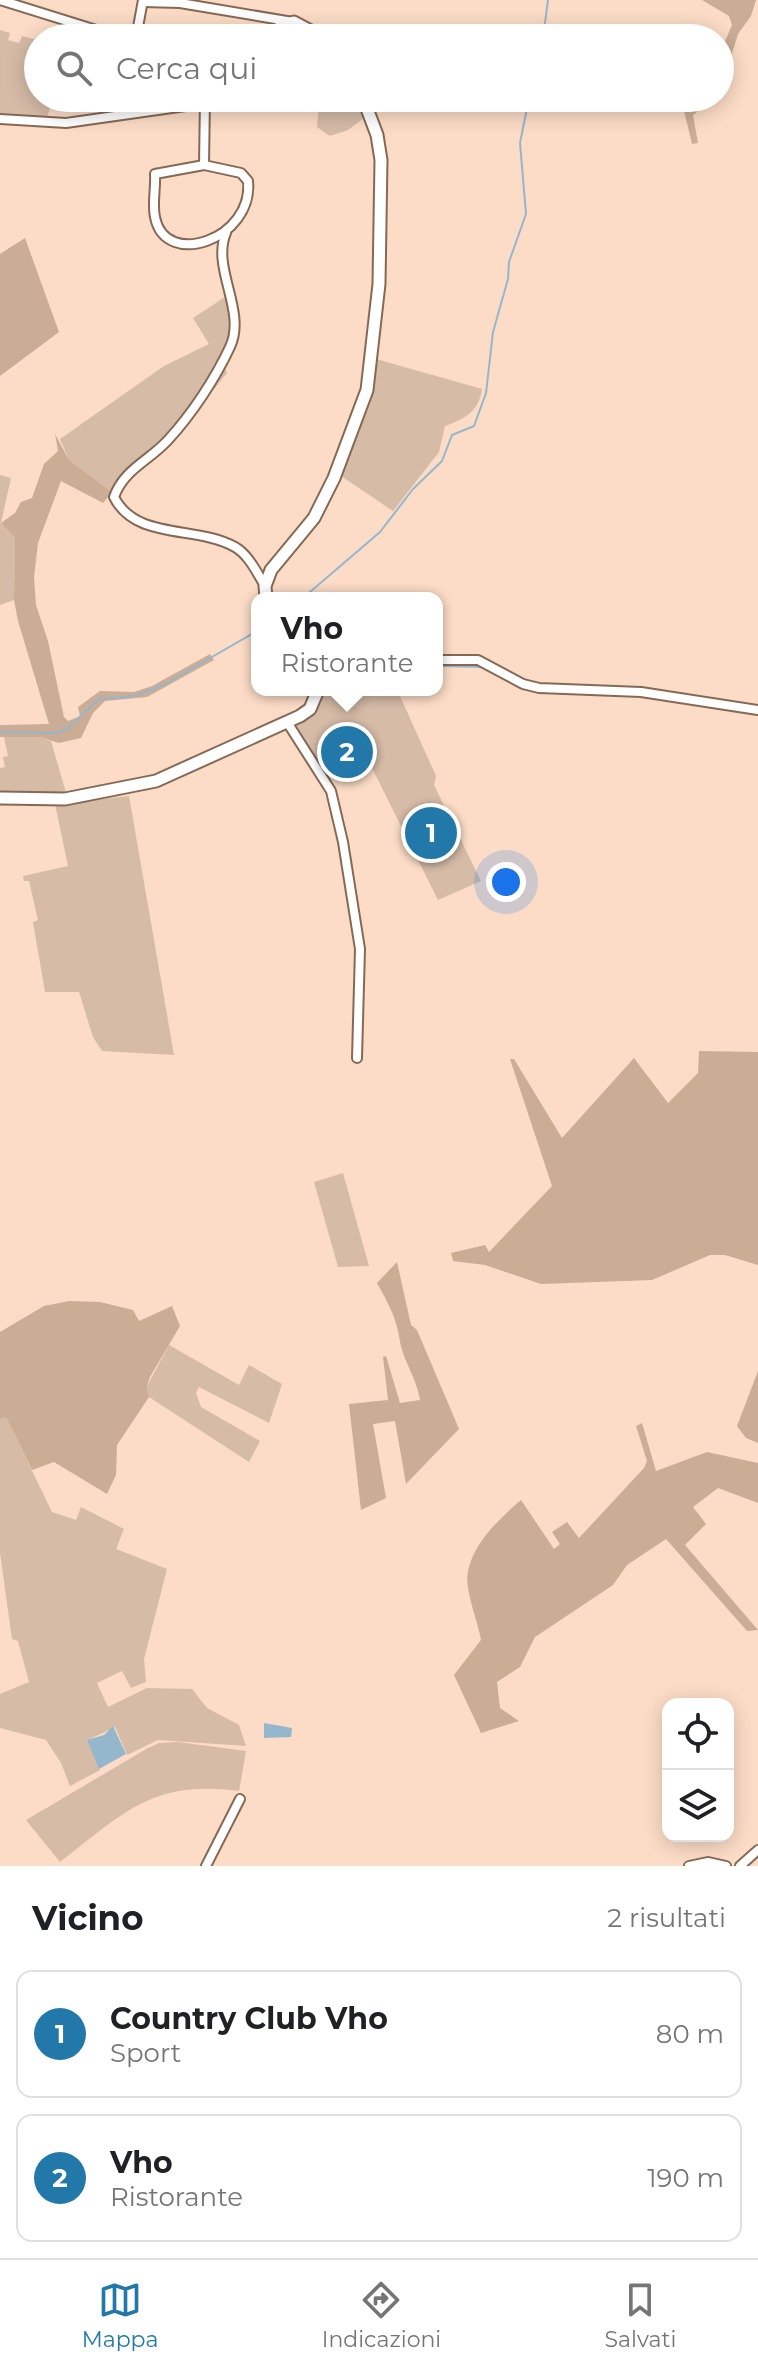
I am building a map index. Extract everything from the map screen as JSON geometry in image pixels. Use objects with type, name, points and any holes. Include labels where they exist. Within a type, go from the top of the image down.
[{"type":"street","points":[[0,0],[77,24]]},
{"type":"street","points":[[139,24],[143,1],[180,3],[298,24]]},
{"type":"street","points":[[288,24],[294,22]]},
{"type":"street","points":[[0,119],[66,123],[133,112]]},
{"type":"street","points":[[204,165],[206,112]]},
{"type":"street","points":[[266,592],[271,570],[314,518],[323,501],[367,390],[379,284],[381,160],[377,135],[368,112]]},
{"type":"street","points":[[226,233],[192,245],[175,243],[163,233],[155,219],[155,174],[204,165],[241,173],[248,181],[246,200],[220,247],[232,314],[230,347],[199,400],[168,440],[120,480],[114,497],[120,510],[134,521],[218,539],[238,548],[266,592]]},
{"type":"street","points":[[443,660],[478,660],[523,684],[539,688],[641,692],[758,710]]},
{"type":"street","points":[[0,798],[65,799],[156,781],[287,722],[310,709],[315,696]]},
{"type":"street","points":[[287,722],[331,791],[343,842],[360,949],[357,1058]]},
{"type":"street","points":[[206,1866],[240,1799]]},
{"type":"street","points":[[740,1866],[758,1850]]},
{"type":"street","points":[[689,1866],[708,1862],[726,1866]]},
{"type":"shaded area","points":[[702,0],[756,0],[734,47],[734,24],[729,16]]},
{"type":"shaded area","points":[[0,30],[10,33],[8,40],[19,43],[24,36],[24,112],[49,112],[47,120],[0,117]]},
{"type":"shaded area","points":[[318,112],[367,112],[368,115],[348,130],[330,136],[317,127]]},
{"type":"shaded area","points":[[684,112],[697,112],[693,115],[698,143],[692,144]]},
{"type":"shaded area","points":[[25,238],[59,332],[0,376],[0,254]]},
{"type":"shaded area","points":[[228,295],[232,324],[223,361],[227,373],[209,395],[117,480],[112,492],[69,460],[60,439],[164,366],[209,344],[193,318]]},
{"type":"shaded area","points":[[376,359],[482,389],[478,403],[470,413],[445,426],[439,452],[393,511],[341,476],[372,398]]},
{"type":"shaded area","points":[[55,434],[69,460],[112,492],[103,503],[61,481],[38,543],[34,577],[36,605],[48,641],[64,717],[68,721],[80,716],[78,707],[100,691],[134,692],[152,686],[210,654],[214,660],[147,697],[105,701],[93,713],[81,738],[59,743],[40,737],[0,737],[0,725],[49,724],[14,600],[15,538],[1,523],[15,513],[21,502],[32,498],[44,464],[58,451]]},
{"type":"shaded area","points":[[0,475],[11,478],[1,523],[15,538],[14,600],[0,605]]},
{"type":"shaded area","points":[[321,696],[400,696],[436,776],[434,785],[481,881],[438,900],[366,756],[339,769],[330,752],[317,759],[295,725],[312,713]]},
{"type":"shaded area","points":[[4,737],[40,737],[51,741],[67,796],[0,794],[0,768],[5,767],[3,757],[8,756]]},
{"type":"shaded area","points":[[129,796],[174,1055],[102,1051],[93,1037],[79,992],[45,992],[33,922],[38,920],[29,881],[24,881],[23,876],[68,866],[55,804]]},
{"type":"shaded area","points":[[699,1051],[758,1052],[758,1265],[725,1255],[710,1255],[652,1280],[541,1284],[485,1265],[453,1261],[451,1253],[485,1245],[489,1252],[552,1186],[510,1059],[514,1059],[562,1138],[634,1058],[668,1103],[698,1073]]},
{"type":"shaded area","points":[[343,1173],[369,1266],[338,1267],[314,1182]]},
{"type":"shaded area","points":[[397,1262],[411,1325],[417,1330],[459,1429],[406,1484],[395,1421],[373,1424],[386,1498],[361,1510],[349,1404],[388,1400],[383,1357],[386,1356],[400,1403],[420,1400],[401,1348],[394,1317],[377,1283]]},
{"type":"shaded area","points":[[69,1301],[100,1302],[133,1310],[139,1321],[172,1306],[180,1326],[150,1377],[147,1386],[149,1397],[117,1445],[116,1475],[107,1494],[54,1462],[32,1470],[6,1417],[0,1419],[0,1332],[44,1306]]},
{"type":"shaded area","points":[[169,1345],[239,1385],[249,1365],[282,1384],[269,1423],[199,1387],[196,1393],[201,1407],[260,1441],[249,1462],[149,1397],[147,1386]]},
{"type":"shaded area","points":[[758,1371],[758,1443],[746,1438],[737,1426]]},
{"type":"shaded area","points":[[6,1417],[52,1512],[76,1520],[81,1507],[124,1529],[116,1549],[167,1569],[144,1659],[146,1682],[131,1688],[122,1671],[97,1683],[108,1707],[147,1688],[192,1689],[207,1708],[239,1725],[246,1746],[158,1740],[127,1755],[115,1727],[90,1739],[100,1770],[70,1786],[61,1763],[46,1740],[0,1728],[0,1694],[29,1682],[18,1641],[12,1639],[0,1553],[0,1419]]},
{"type":"shaded area","points":[[642,1423],[656,1471],[707,1452],[758,1463],[758,1503],[718,1488],[693,1507],[706,1524],[685,1545],[758,1630],[747,1631],[666,1539],[627,1565],[613,1585],[535,1637],[520,1667],[497,1682],[500,1708],[519,1721],[481,1733],[454,1675],[481,1640],[467,1578],[476,1550],[497,1523],[521,1500],[554,1549],[560,1544],[552,1532],[567,1522],[579,1538],[644,1468],[647,1461],[636,1426]]},
{"type":"shaded area","points":[[178,1742],[246,1751],[239,1791],[183,1790],[161,1795],[122,1815],[60,1862],[26,1820],[148,1748],[159,1743]]},
{"type":"water","points":[[264,1723],[292,1728],[291,1737],[264,1738]]},
{"type":"water","points":[[113,1726],[126,1754],[99,1769],[87,1740],[104,1735]]},
{"type":"waterway","points":[[545,24],[548,0]]},
{"type":"waterway","points":[[310,592],[380,532],[413,489],[442,461],[452,435],[474,426],[486,393],[493,332],[508,279],[509,262],[526,214],[520,143],[526,112]]},
{"type":"waterway","points":[[0,732],[56,733],[68,728],[99,699],[135,696],[165,684],[251,634]]},
{"type":"waterway","points":[[443,666],[484,667]]},
{"type":"waterway","points":[[503,678],[523,689],[545,692]]},
{"type":"place","name":"Vho","points":[[347,752]]},
{"type":"place","name":"Country Club Vho","points":[[431,833]]}]
